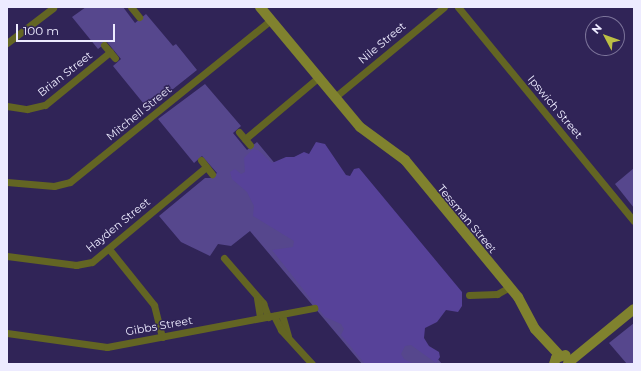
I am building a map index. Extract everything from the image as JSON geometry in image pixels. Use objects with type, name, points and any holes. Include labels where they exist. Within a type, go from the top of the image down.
[{"type":"street","name":"Tessman Street","points":[[260,7],[360,127],[400,156],[521,302],[535,329],[559,362]]},
{"type":"street","name":"Nile Street","points":[[335,97],[444,7]]},
{"type":"street","name":"Ipswich Street","points":[[458,7],[634,220]]},
{"type":"street","points":[[7,43],[53,8]]},
{"type":"street","points":[[134,8],[139,17]]},
{"type":"street","name":"Mitchell Street","points":[[7,182],[54,186],[70,182],[271,20]]},
{"type":"street","name":"Brian Street","points":[[104,45],[115,58]]},
{"type":"street","name":"Brian Street","points":[[7,106],[27,109],[45,105],[110,52]]},
{"type":"street","points":[[245,139],[319,77]]},
{"type":"street","points":[[239,132],[250,145]]},
{"type":"street","points":[[200,160],[212,174]]},
{"type":"street","name":"Hayden Street","points":[[7,256],[81,264],[92,262],[206,167]]},
{"type":"street","points":[[108,249],[154,305],[162,337]]},
{"type":"street","points":[[224,258],[257,298],[267,317],[288,336],[312,364]]},
{"type":"street","points":[[469,295],[497,294],[508,288]]},
{"type":"street","name":"Gibbs Street","points":[[7,333],[107,347],[314,308]]},
{"type":"street","points":[[559,362],[597,337],[634,309]]},
{"type":"street","points":[[282,315],[288,336]]},
{"type":"shaded area","points":[[86,7],[123,7],[135,23],[146,14],[173,46],[176,44],[197,70],[148,109],[113,66],[121,59],[107,42],[98,49],[72,17]]},
{"type":"shaded area","points":[[205,84],[241,126],[233,133],[247,150],[257,142],[442,364],[362,364],[250,231],[231,246],[218,244],[210,256],[181,242],[159,216],[205,178],[211,178],[217,173],[202,156],[194,163],[158,119]]},
{"type":"shaded area","points":[[316,142],[325,144],[346,175],[350,176],[354,169],[359,168],[462,292],[462,306],[458,312],[446,310],[437,322],[425,328],[424,338],[429,346],[439,352],[440,357],[436,363],[411,345],[405,346],[401,354],[404,359],[414,364],[365,364],[341,335],[344,329],[341,324],[325,317],[272,250],[293,247],[294,241],[253,216],[254,206],[247,192],[232,179],[230,172],[235,169],[241,174],[245,172],[244,158],[252,150],[258,150],[272,163],[286,157],[294,157],[304,152],[309,154]]},
{"type":"shaded area","points":[[634,168],[634,208],[615,184]]},
{"type":"shaded area","points":[[634,323],[634,364],[627,364],[609,343]]}]
